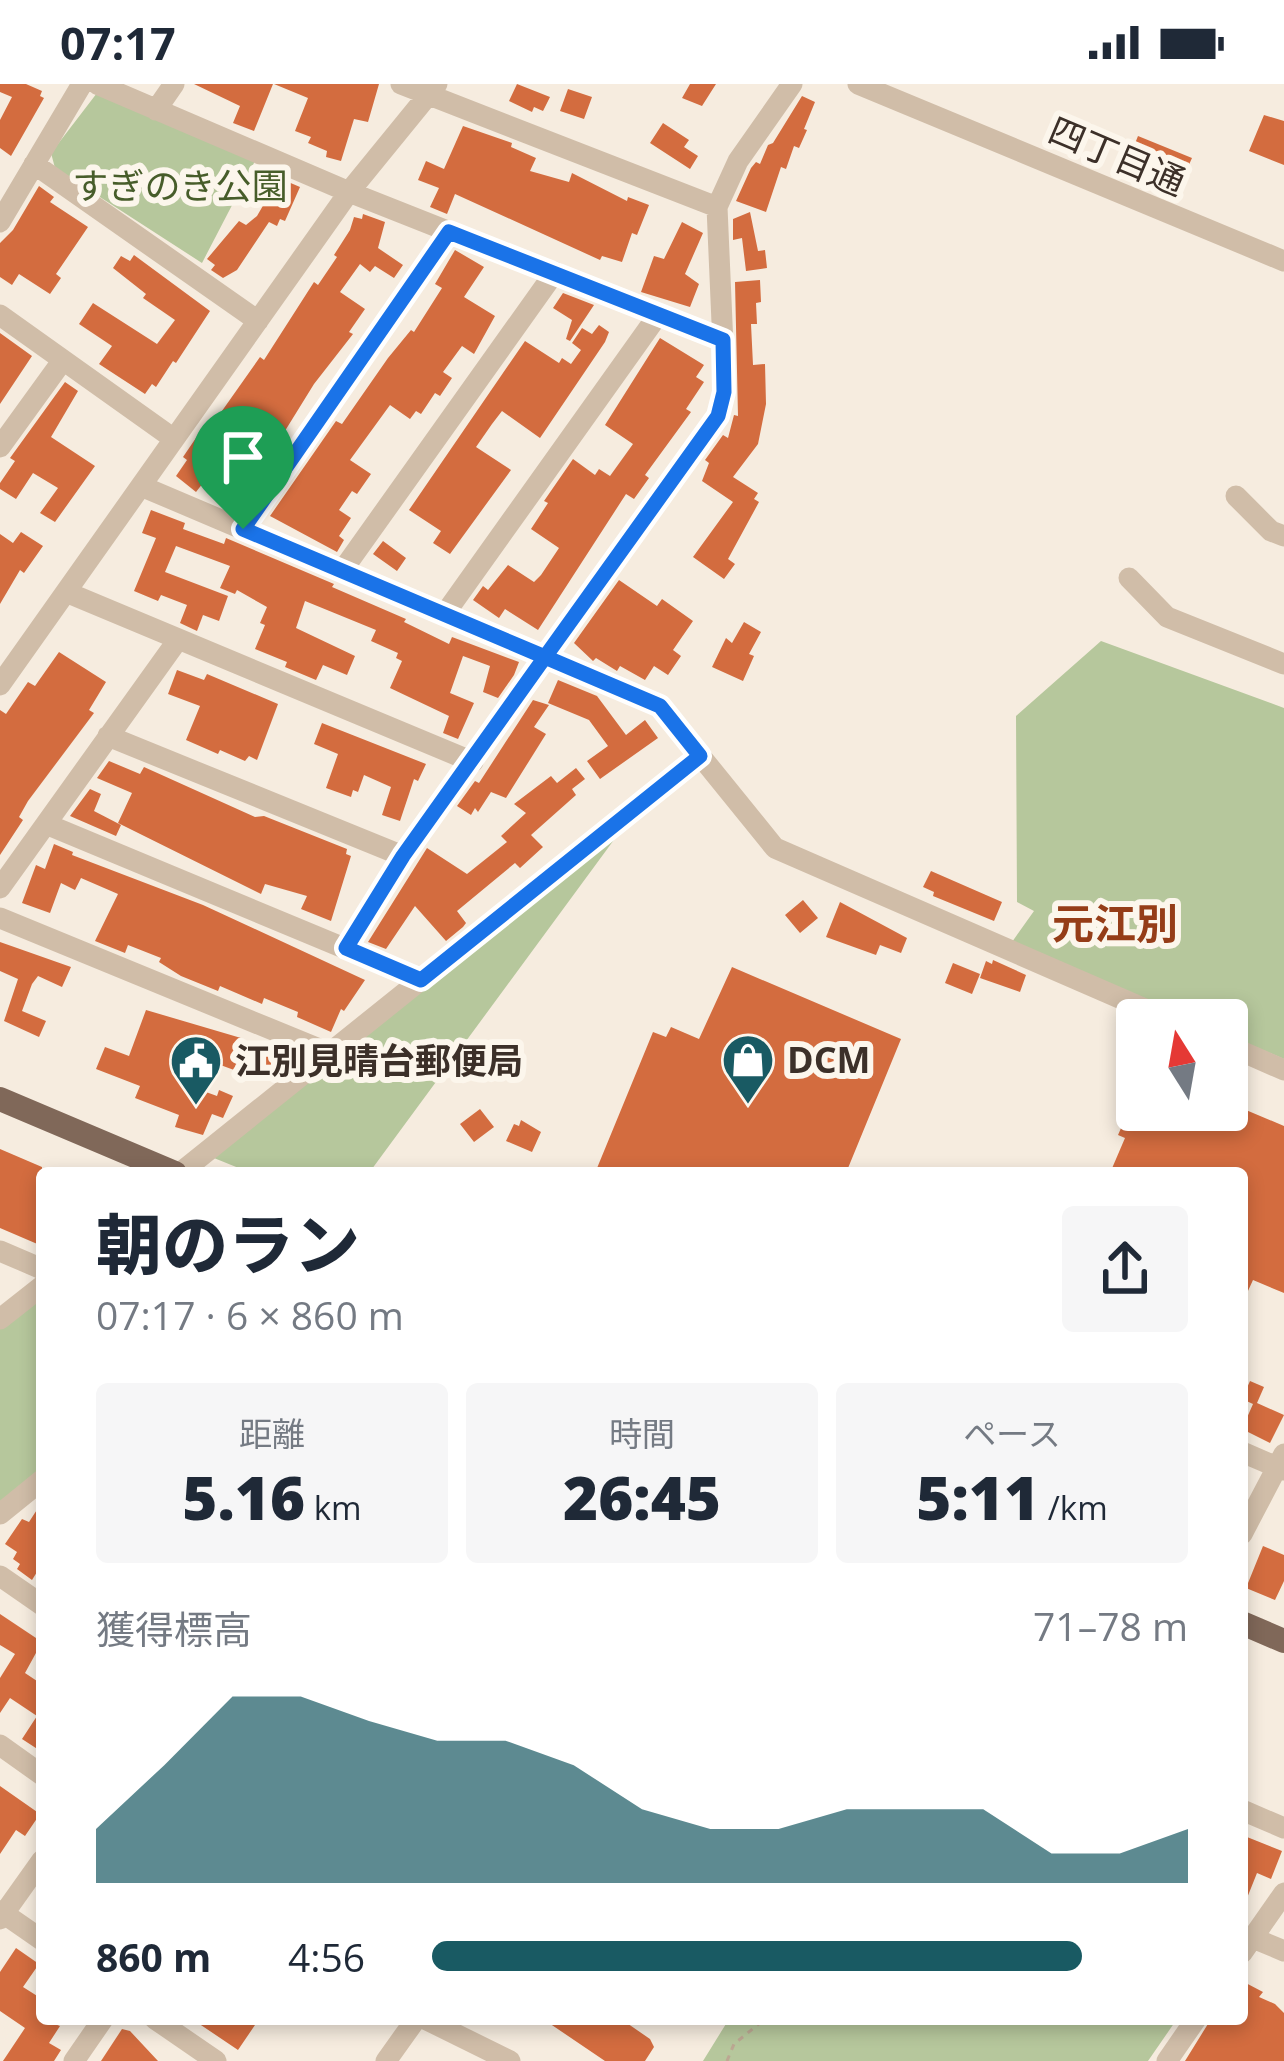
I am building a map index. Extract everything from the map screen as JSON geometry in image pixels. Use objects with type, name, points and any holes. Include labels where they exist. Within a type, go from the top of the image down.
[{"type":"main road","points":[[0,1100],[162,1167]]},
{"type":"main road","points":[[1248,1626],[1284,1641]]},
{"type":"street","points":[[0,222],[82,84]]},
{"type":"street","points":[[97,84],[349,192],[723,340]]},
{"type":"street","points":[[156,110],[174,84]]},
{"type":"street","points":[[400,84],[432,90],[717,207]]},
{"type":"street","points":[[346,948],[403,856],[718,416],[724,392],[717,207],[739,160],[792,84]]},
{"type":"street","name":"四丁目通","points":[[858,84],[1284,261]]},
{"type":"street","points":[[3,675],[349,192],[432,90]]},
{"type":"street","points":[[34,164],[258,321]]},
{"type":"street","points":[[243,529],[449,232]]},
{"type":"street","points":[[342,571],[555,272]]},
{"type":"street","points":[[0,315],[174,440]]},
{"type":"street","points":[[444,614],[658,315]]},
{"type":"street","points":[[0,447],[63,360]]},
{"type":"street","points":[[141,486],[660,706],[775,848],[1122,999]]},
{"type":"street","points":[[1236,496],[1271,531],[1284,536]]},
{"type":"street","points":[[1129,578],[1167,617],[1284,664]]},
{"type":"street","points":[[66,592],[473,762]]},
{"type":"street","points":[[0,889],[177,640]]},
{"type":"street","points":[[109,736],[403,856]]},
{"type":"street","points":[[185,1167],[700,756]]},
{"type":"street","points":[[46,824],[421,980]]},
{"type":"street","points":[[0,918],[329,1053]]},
{"type":"street","points":[[1248,1054],[1284,1070]]},
{"type":"street","points":[[0,1251],[36,1266]]},
{"type":"street","points":[[0,1319],[36,1291]]},
{"type":"street","points":[[1248,1454],[1282,1464],[1248,1524]]},
{"type":"street","points":[[0,1514],[36,1485]]},
{"type":"street","points":[[0,1576],[36,1601]]},
{"type":"street","points":[[0,1745],[36,1771]]},
{"type":"street","points":[[1248,1813],[1284,1828]]},
{"type":"street","points":[[36,1868],[1,1915],[36,1936]]},
{"type":"street","points":[[1248,1945],[1284,1893]]},
{"type":"street","points":[[1248,1946],[1284,1951]]},
{"type":"street","points":[[74,2061],[99,2025]]},
{"type":"street","points":[[164,2025],[216,2061]]},
{"type":"street","points":[[386,2061],[416,2025]]},
{"type":"street","points":[[434,2025],[510,2061]]},
{"type":"street","points":[[1167,2061],[1192,2025]]},
{"type":"path","points":[[727,2061],[734,2044],[758,2025]]},
{"type":"green space","name":"すぎのき公園","points":[[97,93],[255,161],[202,263],[55,168],[51,153]]},
{"type":"green space","points":[[1101,641],[1284,708],[1284,1059],[1248,1044],[1248,999],[1144,999],[1012,942],[1034,911],[1017,902],[1016,716]]},
{"type":"green space","points":[[619,833],[373,1167],[236,1167],[209,1156]]},
{"type":"green space","points":[[36,1300],[36,1478],[0,1506],[0,1328]]},
{"type":"green space","points":[[725,2025],[1173,2025],[1148,2061],[703,2061]]},
{"type":"building","points":[[0,84],[26,84],[42,91],[44,98],[11,156],[0,148],[0,120],[12,97],[0,92]]},
{"type":"building","points":[[194,84],[273,84],[254,131],[233,123],[240,106]]},
{"type":"building","points":[[274,84],[379,84],[368,122],[354,119],[341,161],[326,157],[327,151],[308,143],[311,137],[295,131],[308,98]]},
{"type":"building","points":[[517,84],[550,97],[543,111],[534,107],[532,112],[509,101]]},
{"type":"building","points":[[690,84],[716,84],[702,106],[682,98]]},
{"type":"building","points":[[568,89],[592,97],[584,119],[560,111]]},
{"type":"building","points":[[802,96],[815,102],[807,130],[799,148],[794,146],[786,169],[781,167],[766,212],[736,201],[751,168],[760,164]]},
{"type":"building","points":[[1264,115],[1284,121],[1284,165],[1249,151]]},
{"type":"building","points":[[663,123],[689,140],[684,147],[698,156],[690,169],[650,143]]},
{"type":"building","points":[[463,126],[512,143],[511,147],[536,158],[530,171],[569,182],[572,173],[627,201],[628,197],[649,205],[622,262],[602,256],[600,260],[455,194],[447,214],[430,207],[439,188],[418,180],[426,161],[444,169]]},
{"type":"building","points":[[1138,136],[1192,158],[1183,178],[1130,156]]},
{"type":"building","points":[[279,178],[300,187],[285,221],[280,219],[277,226],[269,222],[237,270],[223,278],[211,270],[215,265],[207,259],[239,221],[246,225],[257,216]]},
{"type":"building","points":[[39,186],[54,197],[50,202],[88,227],[56,274],[61,278],[50,294],[19,274],[12,285],[0,277],[0,243]]},
{"type":"building","points":[[750,212],[758,251],[765,250],[767,268],[746,271],[742,238],[733,240],[733,219]]},
{"type":"building","points":[[363,214],[385,222],[378,248],[403,265],[394,278],[375,266],[370,272],[360,264],[340,292],[365,309],[254,481],[221,460],[196,492],[176,476],[187,460],[183,457],[200,432],[205,435],[260,357],[264,360],[314,282],[318,285],[337,257],[354,217],[362,219]]},
{"type":"building","points":[[682,222],[703,233],[685,274],[699,284],[690,307],[641,292],[654,256],[664,259]]},
{"type":"building","points":[[455,250],[484,267],[464,297],[495,316],[474,354],[462,346],[443,372],[452,378],[440,396],[435,393],[421,414],[416,411],[410,419],[390,405],[350,460],[371,474],[339,510],[351,518],[339,536],[344,540],[337,552],[270,516],[336,421],[342,424],[388,358],[414,332],[442,288],[435,284]]},
{"type":"building","points":[[134,255],[210,311],[176,363],[145,394],[99,364],[112,346],[79,324],[93,303],[157,344],[175,320],[143,298],[146,294],[113,268],[121,256],[130,261]]},
{"type":"building","points":[[760,280],[757,324],[751,324],[753,365],[765,364],[766,404],[758,444],[733,477],[758,493],[754,499],[759,502],[728,559],[735,564],[724,579],[693,557],[733,502],[702,481],[709,463],[705,460],[723,435],[728,438],[734,415],[738,416],[735,282]]},
{"type":"building","points":[[563,293],[594,305],[570,341],[566,339],[572,320],[553,308]]},
{"type":"building","points":[[599,325],[609,332],[605,342],[540,438],[502,411],[492,424],[476,447],[511,470],[450,554],[433,543],[441,531],[409,510],[525,341],[559,363],[562,358],[571,364],[581,350],[572,343],[582,328],[592,334]]},
{"type":"building","points":[[0,333],[32,356],[0,404]]},
{"type":"building","points":[[660,338],[704,365],[696,377],[704,382],[686,409],[691,412],[645,475],[649,478],[634,499],[626,494],[538,630],[505,609],[499,618],[473,600],[508,565],[534,582],[541,575],[559,548],[531,529],[548,503],[544,501],[573,459],[595,475],[599,469],[610,476],[633,444],[605,425]]},
{"type":"building","points":[[65,382],[78,391],[51,437],[95,466],[55,522],[40,513],[58,488],[33,473],[16,499],[0,489],[0,483],[15,461],[10,458]]},
{"type":"building","points":[[151,510],[185,523],[183,529],[224,544],[226,538],[334,584],[332,587],[406,619],[404,622],[449,644],[452,637],[519,662],[514,675],[498,698],[483,692],[490,666],[463,656],[450,693],[474,703],[458,739],[443,733],[449,716],[390,688],[402,661],[396,658],[398,653],[371,641],[376,630],[305,601],[296,628],[355,656],[347,675],[323,665],[316,680],[285,667],[287,662],[255,649],[267,607],[237,590],[235,594],[220,588],[230,566],[176,546],[165,572],[228,596],[219,621],[203,615],[197,631],[180,623],[187,605],[134,591],[156,538],[142,533]]},
{"type":"building","points":[[21,532],[43,546],[24,573],[20,570],[0,604],[0,534],[13,543]]},
{"type":"building","points":[[383,541],[406,558],[397,571],[373,554]]},
{"type":"building","points":[[619,580],[657,606],[662,599],[693,621],[673,650],[681,656],[668,675],[654,666],[645,680],[620,666],[617,671],[596,658],[593,661],[574,643]]},
{"type":"building","points":[[744,622],[761,632],[749,654],[754,656],[743,681],[712,667],[726,638],[732,643]]},
{"type":"building","points":[[59,652],[106,682],[89,710],[94,713],[28,801],[19,817],[23,820],[0,855],[0,710],[6,714],[28,682],[35,686]]},
{"type":"building","points":[[177,670],[204,680],[207,674],[278,704],[257,760],[249,756],[245,761],[220,750],[218,754],[186,740],[200,706],[168,694]]},
{"type":"building","points":[[558,680],[597,696],[626,735],[645,720],[658,738],[600,779],[587,761],[608,746],[589,720],[548,703]]},
{"type":"building","points":[[533,700],[549,705],[534,727],[546,734],[506,798],[491,792],[471,815],[457,806],[475,781],[479,783]]},
{"type":"building","points":[[322,723],[426,764],[418,781],[414,779],[400,821],[382,815],[391,787],[364,775],[351,797],[326,788],[338,754],[314,744]]},
{"type":"building","points":[[109,761],[140,774],[144,767],[255,817],[264,816],[347,849],[351,856],[331,921],[301,909],[307,896],[265,884],[261,894],[118,823],[132,793],[97,778]]},
{"type":"building","points":[[576,768],[585,779],[572,789],[576,795],[531,835],[543,847],[520,868],[515,863],[457,911],[466,923],[463,927],[446,941],[415,906],[386,949],[368,942],[427,848],[467,874],[507,842],[501,836],[526,813],[514,804],[551,776],[557,783]]},
{"type":"building","points":[[90,789],[101,794],[94,811],[121,825],[116,836],[70,816]]},
{"type":"building","points":[[54,844],[203,905],[365,980],[341,1009],[331,1032],[264,998],[262,1004],[181,976],[159,962],[161,958],[128,945],[125,953],[95,941],[118,894],[81,878],[75,890],[61,883],[50,913],[22,903],[36,865],[45,869]]},
{"type":"building","points":[[931,871],[1002,902],[994,921],[933,896],[934,892],[923,887]]},
{"type":"building","points":[[803,900],[818,918],[800,933],[785,915]]},
{"type":"building","points":[[840,902],[907,938],[901,953],[880,945],[876,955],[826,937]]},
{"type":"building","points":[[0,942],[71,967],[62,987],[38,976],[32,984],[22,1011],[46,1021],[39,1037],[4,1021],[18,979],[0,971]]},
{"type":"building","points":[[993,960],[1026,975],[1020,992],[980,978],[986,961],[992,964]]},
{"type":"building","points":[[953,963],[980,974],[972,994],[945,983]]},
{"type":"building","name":"DCM","points":[[732,967],[901,1039],[848,1167],[597,1167],[653,1032],[666,1037],[671,1027],[699,1039]]},
{"type":"building","points":[[146,1010],[241,1038],[239,1041],[277,1058],[268,1078],[236,1064],[234,1070],[196,1056],[184,1084],[217,1096],[219,1090],[233,1096],[223,1118],[212,1114],[203,1135],[175,1127],[179,1115],[135,1098],[140,1086],[96,1069],[105,1047],[129,1056]]},
{"type":"building","points":[[480,1109],[494,1127],[474,1142],[460,1124]]},
{"type":"building","points":[[1248,1111],[1284,1126],[1284,1293],[1253,1280],[1248,1291],[1248,1167],[1113,1167],[1125,1138],[1118,1135],[1120,1131],[1248,1131]]},
{"type":"building","points":[[521,1120],[541,1132],[532,1152],[506,1141]]},
{"type":"building","points":[[0,1149],[42,1167],[36,1167],[36,1243],[0,1228]]},
{"type":"building","points":[[1250,1381],[1264,1387],[1257,1403],[1284,1415],[1270,1443],[1248,1432],[1253,1404],[1248,1402]]},
{"type":"building","points":[[36,1511],[36,1574],[32,1580],[17,1569],[20,1564],[13,1559],[17,1552],[5,1544],[22,1519],[29,1522]]},
{"type":"building","points":[[1263,1546],[1284,1555],[1284,1581],[1275,1600],[1248,1589]]},
{"type":"building","points":[[0,1614],[36,1638],[36,1653],[25,1673],[36,1680],[36,1715],[10,1698],[0,1713],[0,1678],[15,1654],[0,1645]]},
{"type":"building","points":[[36,1718],[36,1748],[22,1739]]},
{"type":"building","points":[[0,1786],[36,1811],[36,1820],[25,1836],[16,1830],[0,1854]]},
{"type":"building","points":[[1248,1837],[1282,1851],[1271,1879],[1257,1873],[1248,1896]]},
{"type":"building","points":[[16,1948],[36,1962],[23,1987],[36,1995],[36,2025],[60,2026],[49,2043],[61,2050],[54,2061],[3,2061],[25,2028],[0,2011],[0,1972]]},
{"type":"building","points":[[1248,1984],[1284,2013],[1284,2061],[1185,2061],[1207,2025],[1248,2025]]},
{"type":"building","points":[[201,2025],[255,2025],[238,2050]]},
{"type":"building","points":[[552,2025],[630,2025],[654,2047],[645,2061],[605,2061]]},
{"type":"building","points":[[122,2029],[130,2031],[158,2061],[101,2061]]},
{"type":"place","name":"DCM","points":[[748,1106]]},
{"type":"place","name":"江別見晴台郵便局","points":[[196,1107]]},
{"type":"district","name":"元江別","points":[[1115,924]]},
{"type":"route","points":[[243,529],[449,232],[723,340],[724,392],[718,416],[545,657],[660,706],[700,756],[421,980],[346,948],[403,856],[545,657],[243,529]]}]
